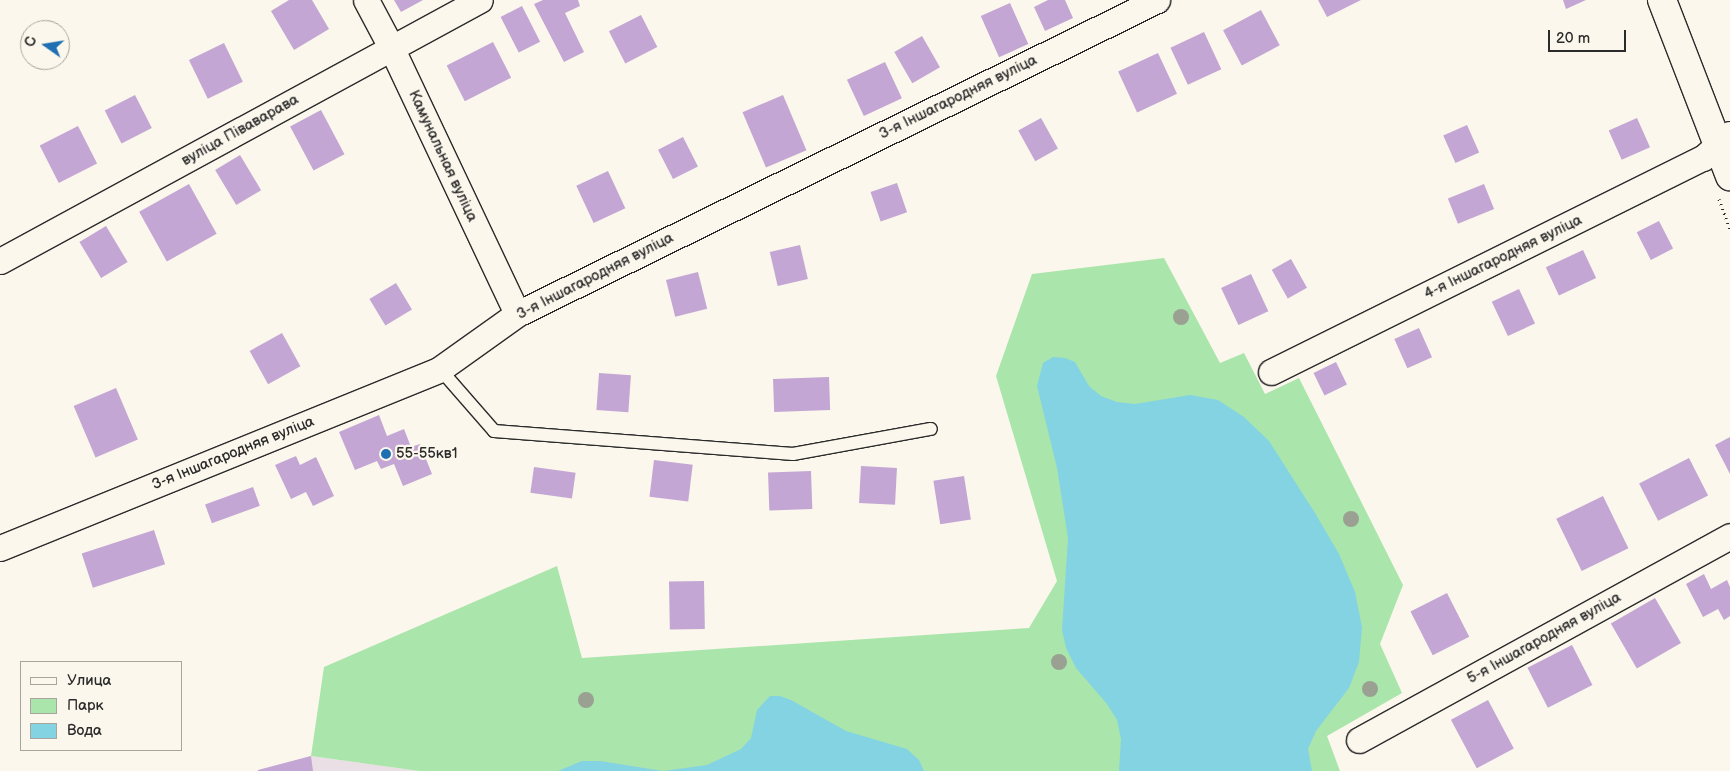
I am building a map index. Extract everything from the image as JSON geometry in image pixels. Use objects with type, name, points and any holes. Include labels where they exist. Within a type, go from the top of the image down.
[{"type":"street","name":"Камунальная вуліца","points":[[366,0],[391,47],[517,314]]},
{"type":"street","name":"вуліца Піваварава","points":[[0,261],[480,0]]},
{"type":"street","name":"3-я Іншагародняя вуліца","points":[[0,548],[440,369],[517,314],[1157,0]]},
{"type":"street","points":[[1662,0],[1724,139],[1730,176]]},
{"type":"street","name":"4-я Іншагародняя вуліца","points":[[1271,372],[1703,158],[1724,139]]},
{"type":"street","name":"5-я Іншагародняя вуліца","points":[[1359,740],[1730,536]]},
{"type":"lane","points":[[440,369],[494,431],[793,454],[931,428]]},
{"type":"shaded area","points":[[311,756],[419,771],[256,771]]},
{"type":"green space","points":[[1164,258],[1220,363],[1244,353],[1265,394],[1299,378],[1403,585],[1380,644],[1402,693],[1327,736],[1340,771],[419,771],[311,756],[324,667],[557,566],[582,658],[1029,628],[1057,581],[996,376],[1032,274]]},
{"type":"water","points":[[1053,357],[1065,358],[1075,362],[1089,386],[1101,396],[1117,402],[1135,404],[1190,395],[1218,400],[1244,417],[1269,441],[1315,513],[1339,554],[1355,592],[1362,627],[1359,662],[1349,688],[1316,731],[1308,749],[1312,771],[1119,771],[1121,739],[1117,720],[1107,704],[1076,668],[1066,648],[1062,630],[1068,538],[1057,468],[1037,386],[1043,363]]},
{"type":"water","points":[[770,696],[780,696],[791,700],[846,731],[907,749],[919,760],[924,771],[663,771],[707,765],[741,749],[751,738],[757,710]]},
{"type":"water","points":[[582,761],[600,761],[663,771],[558,771]]},
{"type":"building","points":[[289,0],[312,0],[329,29],[294,50],[271,11]]},
{"type":"building","points":[[394,0],[423,0],[401,12]]},
{"type":"building","points":[[543,0],[578,0],[580,6],[565,13],[584,52],[564,62],[534,4]]},
{"type":"building","points":[[1048,0],[1065,0],[1073,18],[1045,31],[1034,7]]},
{"type":"building","points":[[1318,0],[1361,0],[1327,17]]},
{"type":"building","points":[[1563,0],[1586,0],[1566,9]]},
{"type":"building","points":[[1010,3],[1028,44],[999,57],[981,16]]},
{"type":"building","points":[[522,6],[540,42],[519,53],[501,17]]},
{"type":"building","points":[[1261,10],[1280,45],[1242,66],[1223,30]]},
{"type":"building","points":[[641,15],[657,47],[625,63],[609,31]]},
{"type":"building","points":[[1204,32],[1221,69],[1188,85],[1170,48]]},
{"type":"building","points":[[922,36],[940,67],[912,83],[894,52]]},
{"type":"building","points":[[493,42],[511,78],[465,101],[447,66]]},
{"type":"building","points":[[224,43],[243,82],[208,99],[189,60]]},
{"type":"building","points":[[1158,53],[1177,94],[1137,112],[1118,72]]},
{"type":"building","points":[[885,62],[902,98],[864,116],[847,80]]},
{"type":"building","points":[[135,95],[152,128],[122,143],[105,110]]},
{"type":"building","points":[[783,95],[806,150],[766,167],[742,112]]},
{"type":"building","points":[[321,110],[344,154],[314,171],[290,126]]},
{"type":"building","points":[[1041,118],[1058,149],[1035,161],[1018,131]]},
{"type":"building","points":[[1637,118],[1650,147],[1622,160],[1609,131]]},
{"type":"building","points":[[1467,125],[1479,152],[1455,163],[1443,136]]},
{"type":"building","points":[[78,126],[97,163],[59,183],[40,146]]},
{"type":"building","points":[[683,137],[698,166],[673,179],[658,150]]},
{"type":"building","points":[[240,155],[261,190],[236,205],[215,170]]},
{"type":"building","points":[[608,171],[625,208],[594,223],[576,186]]},
{"type":"building","points":[[897,183],[907,212],[881,221],[871,192]]},
{"type":"building","points":[[189,184],[217,234],[167,261],[139,212]]},
{"type":"building","points":[[1484,184],[1494,209],[1458,224],[1448,199]]},
{"type":"building","points":[[1659,221],[1673,249],[1651,260],[1637,232]]},
{"type":"building","points":[[106,226],[128,262],[101,278],[79,242]]},
{"type":"building","points":[[800,245],[808,279],[778,286],[770,252]]},
{"type":"building","points":[[1583,250],[1596,278],[1559,295],[1546,267]]},
{"type":"building","points":[[1291,259],[1307,288],[1288,299],[1272,270]]},
{"type":"building","points":[[698,272],[707,309],[675,317],[666,280]]},
{"type":"building","points":[[1251,274],[1268,311],[1238,325],[1221,288]]},
{"type":"building","points":[[396,283],[412,310],[385,326],[369,299]]},
{"type":"building","points":[[1519,289],[1535,323],[1508,336],[1492,302]]},
{"type":"building","points":[[1419,328],[1432,357],[1407,368],[1394,339]]},
{"type":"building","points":[[282,333],[300,366],[268,384],[250,351]]},
{"type":"building","points":[[1336,362],[1347,384],[1324,395],[1314,373]]},
{"type":"building","points":[[599,373],[631,375],[628,412],[596,410]]},
{"type":"building","points":[[829,377],[830,410],[774,412],[773,379]]},
{"type":"building","points":[[116,388],[138,440],[96,458],[74,406]]},
{"type":"building","name":"55-55кв1","points":[[379,415],[387,436],[404,429],[411,447],[420,444],[432,474],[403,486],[394,464],[381,469],[377,461],[355,470],[339,432]]},
{"type":"building","points":[[1730,437],[1730,474],[1715,445]]},
{"type":"building","points":[[296,456],[300,465],[316,457],[334,496],[313,506],[306,492],[291,499],[275,465]]},
{"type":"building","points":[[1689,458],[1708,495],[1658,521],[1639,483]]},
{"type":"building","points":[[654,460],[693,465],[688,501],[649,497]]},
{"type":"building","points":[[861,466],[897,468],[895,505],[859,503]]},
{"type":"building","points":[[534,467],[576,473],[572,499],[530,493]]},
{"type":"building","points":[[811,471],[812,509],[769,510],[768,473]]},
{"type":"building","points":[[964,476],[971,519],[940,524],[933,481]]},
{"type":"building","points":[[253,487],[260,506],[212,523],[205,504]]},
{"type":"building","points":[[1603,496],[1628,548],[1582,571],[1556,519]]},
{"type":"building","points":[[154,530],[165,564],[93,588],[82,553]]},
{"type":"building","points":[[1704,574],[1711,589],[1727,580],[1730,587],[1730,616],[1724,620],[1718,609],[1703,617],[1686,584]]},
{"type":"building","points":[[704,581],[705,629],[670,630],[669,582]]},
{"type":"building","points":[[1447,593],[1469,637],[1433,655],[1410,612]]},
{"type":"building","points":[[1655,598],[1681,643],[1637,669],[1611,624]]},
{"type":"building","points":[[1572,645],[1592,685],[1548,708],[1527,668]]},
{"type":"building","points":[[1488,700],[1514,749],[1477,768],[1451,720]]},
{"type":"building","points":[[311,756],[313,771],[258,771],[258,770]]},
{"type":"place","name":"55-55кв1","points":[[386,454]]}]
